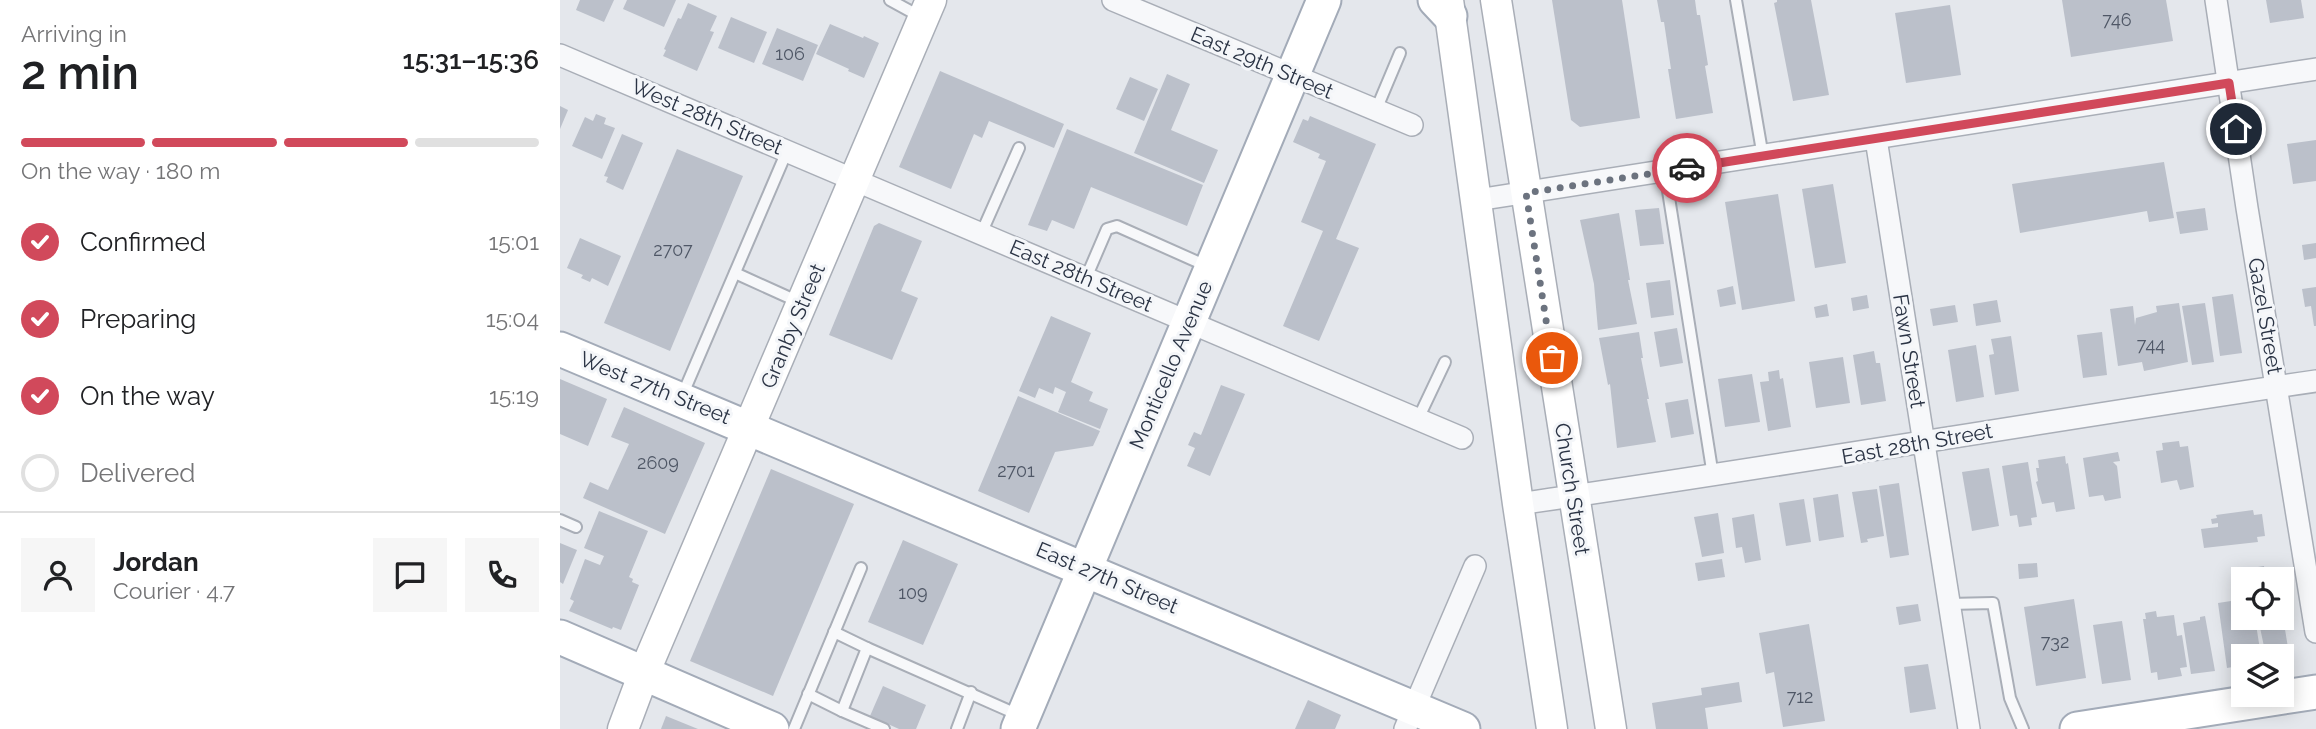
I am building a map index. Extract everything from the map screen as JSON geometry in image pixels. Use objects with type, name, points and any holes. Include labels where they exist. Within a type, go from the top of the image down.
[{"type":"main road","name":"Monticello Avenue","points":[[1021,723],[1324,0]]},
{"type":"main road","name":"Church Street","points":[[1496,0],[1611,729]]},
{"type":"main road","points":[[1444,5],[1477,200],[1518,505],[1552,729]]},
{"type":"main road","name":"Granby Street","points":[[623,729],[927,9]]},
{"type":"main road","name":"West 27th Street","points":[[560,349],[750,427]]},
{"type":"main road","name":"East 27th Street","points":[[750,427],[1087,569],[1409,719],[1463,729]]},
{"type":"main road","points":[[560,637],[772,729]]},
{"type":"main road","points":[[2077,729],[2316,692]]},
{"type":"street","name":"East 29th Street","points":[[1114,0],[1412,125]]},
{"type":"street","name":"Gazel Street","points":[[2216,0],[2316,632]]},
{"type":"street","name":"West 28th Street","points":[[560,55],[855,180]]},
{"type":"street","points":[[1477,200],[2316,69]]},
{"type":"street","name":"Fawn Street","points":[[1876,139],[1969,729]]},
{"type":"street","name":"East 28th Street","points":[[855,180],[1462,438]]},
{"type":"street","name":"East 28th Street","points":[[1518,505],[2316,381]]},
{"type":"street","points":[[1409,719],[1475,566]]},
{"type":"lane","points":[[890,0],[927,9]]},
{"type":"lane","points":[[1736,0],[1763,157]]},
{"type":"lane","points":[[1376,110],[1400,53]]},
{"type":"lane","points":[[981,234],[1018,148]]},
{"type":"lane","points":[[681,398],[787,151]]},
{"type":"lane","points":[[1665,172],[1713,476]]},
{"type":"lane","points":[[1086,278],[1107,229],[1116,226],[1212,267]]},
{"type":"lane","points":[[735,273],[802,304]]},
{"type":"lane","points":[[1418,419],[1445,362]]},
{"type":"lane","points":[[560,520],[576,527]]},
{"type":"lane","points":[[794,729],[861,568]]},
{"type":"lane","points":[[1949,604],[1993,603],[2010,698],[2023,729]]},
{"type":"lane","points":[[834,632],[971,692],[1021,723]]},
{"type":"lane","points":[[842,710],[867,648]]},
{"type":"lane","points":[[957,729],[971,692]]},
{"type":"lane","points":[[808,694],[884,729]]},
{"type":"building","points":[[580,0],[614,0],[604,22],[576,10]]},
{"type":"building","points":[[627,0],[676,0],[664,27],[623,9]]},
{"type":"building","points":[[1552,0],[1622,0],[1640,118],[1580,127],[1571,120]]},
{"type":"building","points":[[1657,0],[1695,0],[1708,65],[1705,66],[1713,113],[1676,119],[1664,22],[1661,22]]},
{"type":"building","points":[[1777,0],[1811,0],[1829,95],[1793,101],[1774,3]]},
{"type":"building","points":[[2062,0],[2166,0],[2173,41],[2071,57]]},
{"type":"building","points":[[2266,0],[2301,0],[2304,18],[2270,23]]},
{"type":"building","points":[[688,3],[717,16],[710,31],[714,32],[697,71],[663,56],[678,18],[681,19]]},
{"type":"building","points":[[1950,5],[1961,75],[1906,83],[1895,13]]},
{"type":"building","points":[[731,17],[767,32],[754,63],[718,48]]},
{"type":"building","points":[[830,24],[879,43],[864,78],[816,54]]},
{"type":"building","points":[[777,28],[818,45],[803,81],[762,64]]},
{"type":"building","points":[[940,71],[1064,124],[1054,148],[989,121],[982,138],[974,134],[951,189],[899,167]]},
{"type":"building","points":[[1167,74],[1190,84],[1171,130],[1218,150],[1204,183],[1134,153]]},
{"type":"building","points":[[1130,77],[1158,89],[1144,121],[1116,109]]},
{"type":"building","points":[[560,106],[568,110],[560,129]]},
{"type":"building","points":[[596,114],[606,118],[604,124],[615,128],[602,159],[572,146],[585,117],[593,121]]},
{"type":"building","points":[[1310,116],[1376,144],[1336,239],[1359,248],[1319,341],[1283,326],[1323,231],[1301,222],[1326,161],[1318,158],[1320,154],[1293,142],[1303,119],[1308,121]]},
{"type":"building","points":[[1067,129],[1203,185],[1187,226],[1091,187],[1074,229],[1052,220],[1047,231],[1028,225]]},
{"type":"building","points":[[622,134],[643,143],[623,190],[606,182],[608,177],[604,176]]},
{"type":"building","points":[[2316,140],[2316,181],[2293,184],[2287,144]]},
{"type":"building","points":[[677,149],[743,176],[670,351],[604,323]]},
{"type":"building","points":[[2164,162],[2174,218],[2149,222],[2147,211],[2020,233],[2012,184]]},
{"type":"building","points":[[1833,184],[1846,263],[1815,268],[1802,189]]},
{"type":"building","points":[[1778,194],[1795,301],[1742,310],[1725,202]]},
{"type":"building","points":[[1659,208],[1664,244],[1640,246],[1635,210]]},
{"type":"building","points":[[2205,208],[2208,230],[2180,234],[2176,212]]},
{"type":"building","points":[[1619,213],[1637,324],[1598,330],[1594,284],[1580,220]]},
{"type":"building","points":[[879,223],[922,241],[901,291],[918,298],[892,360],[829,335],[874,226]]},
{"type":"building","points":[[580,238],[621,256],[608,286],[592,278],[590,282],[581,278],[583,275],[567,268]]},
{"type":"building","points":[[2316,243],[2316,258],[2304,260],[2302,245]]},
{"type":"building","points":[[1670,280],[1674,315],[1651,318],[1646,283]]},
{"type":"building","points":[[1733,286],[1736,304],[1720,307],[1717,290]]},
{"type":"building","points":[[2316,287],[2314,326],[2311,306],[2305,307],[2302,289]]},
{"type":"building","points":[[2233,294],[2242,353],[2220,356],[2212,297]]},
{"type":"building","points":[[1867,295],[1869,308],[1853,311],[1851,298]]},
{"type":"building","points":[[1997,300],[2001,322],[1976,326],[1973,304]]},
{"type":"building","points":[[2179,303],[2188,362],[2144,371],[2142,362],[2118,366],[2110,309],[2133,306],[2135,325],[2136,318],[2157,312],[2156,306]]},
{"type":"building","points":[[2205,303],[2214,362],[2192,365],[2182,306]]},
{"type":"building","points":[[1827,304],[1829,316],[1816,318],[1814,307]]},
{"type":"building","points":[[1955,305],[1958,322],[1933,326],[1930,309]]},
{"type":"building","points":[[1051,316],[1091,333],[1071,382],[1093,392],[1089,401],[1108,409],[1100,429],[1058,412],[1066,392],[1055,387],[1053,394],[1039,388],[1035,398],[1019,391]]},
{"type":"building","points":[[1677,328],[1683,363],[1660,367],[1654,332]]},
{"type":"building","points":[[1639,332],[1647,399],[1656,442],[1617,448],[1610,384],[1608,385],[1599,338]]},
{"type":"building","points":[[2102,332],[2107,375],[2083,378],[2077,335]]},
{"type":"building","points":[[2011,336],[2019,391],[1995,395],[1989,355],[1994,354],[1991,339]]},
{"type":"building","points":[[1976,345],[1984,397],[1956,402],[1948,350]]},
{"type":"building","points":[[1874,351],[1876,363],[1880,363],[1886,401],[1861,405],[1853,355]]},
{"type":"building","points":[[1843,357],[1850,403],[1816,408],[1809,362]]},
{"type":"building","points":[[1779,370],[1780,379],[1783,378],[1791,427],[1768,431],[1760,382],[1769,381],[1768,372]]},
{"type":"building","points":[[1752,374],[1760,422],[1725,427],[1718,379]]},
{"type":"building","points":[[560,379],[607,399],[588,446],[560,434]]},
{"type":"building","points":[[1221,385],[1245,394],[1210,476],[1187,466],[1195,448],[1188,445],[1194,432],[1201,435]]},
{"type":"building","points":[[1018,396],[1100,431],[1093,446],[1055,452],[1029,513],[978,491]]},
{"type":"building","points":[[1688,399],[1694,434],[1671,438],[1665,403]]},
{"type":"building","points":[[624,407],[705,443],[665,534],[583,498],[590,482],[608,490],[629,444],[611,437]]},
{"type":"building","points":[[2179,441],[2180,447],[2188,446],[2194,487],[2180,490],[2177,480],[2161,483],[2156,451],[2163,450],[2162,443]]},
{"type":"building","points":[[2118,452],[2120,461],[2113,462],[2117,466],[2121,498],[2105,501],[2103,495],[2089,497],[2083,458]]},
{"type":"building","points":[[2065,456],[2075,509],[2056,512],[2054,502],[2042,504],[2036,482],[2036,468],[2039,468],[2038,460]]},
{"type":"building","points":[[2028,462],[2037,517],[2031,518],[2032,525],[2019,527],[2017,515],[2010,516],[2002,466]]},
{"type":"building","points":[[1989,468],[1999,526],[1972,531],[1962,472]]},
{"type":"building","points":[[771,469],[854,504],[773,696],[690,661]]},
{"type":"building","points":[[1899,483],[1909,555],[1890,558],[1879,486]]},
{"type":"building","points":[[1877,489],[1884,536],[1861,543],[1852,492]]},
{"type":"building","points":[[1838,494],[1844,537],[1819,541],[1813,498]]},
{"type":"building","points":[[1804,499],[1811,542],[1786,546],[1779,503]]},
{"type":"building","points":[[2253,510],[2254,515],[2262,514],[2265,536],[2257,537],[2258,542],[2204,548],[2201,529],[2218,527],[2218,523],[2212,524],[2211,519],[2217,518],[2216,515]]},
{"type":"building","points":[[599,511],[648,531],[629,577],[639,585],[621,630],[612,629],[569,611],[574,601],[570,599],[585,559],[600,565],[604,556],[584,548]]},
{"type":"building","points":[[1718,513],[1724,553],[1702,557],[1694,517]]},
{"type":"building","points":[[1754,514],[1761,560],[1745,563],[1742,547],[1736,548],[1732,518]]},
{"type":"building","points":[[903,540],[958,564],[923,645],[868,622]]},
{"type":"building","points":[[560,543],[577,550],[563,584],[560,582]]},
{"type":"building","points":[[1722,559],[1725,577],[1698,581],[1695,563]]},
{"type":"building","points":[[2037,563],[2038,577],[2019,579],[2018,564]]},
{"type":"building","points":[[2074,599],[2086,678],[2036,686],[2024,607]]},
{"type":"building","points":[[2231,601],[2231,630],[2257,630],[2259,644],[2231,644],[2231,667],[2227,668],[2218,603]]},
{"type":"building","points":[[1918,604],[1921,621],[1899,625],[1896,607]]},
{"type":"building","points":[[2156,611],[2157,617],[2174,615],[2177,636],[2182,635],[2187,667],[2180,668],[2182,676],[2158,680],[2157,672],[2151,673],[2143,619],[2146,619],[2145,613]]},
{"type":"building","points":[[2205,616],[2215,671],[2191,674],[2183,623],[2200,620],[2200,617]]},
{"type":"building","points":[[2122,621],[2131,680],[2102,684],[2093,625]]},
{"type":"building","points":[[1809,624],[1825,721],[1783,727],[1774,672],[1766,674],[1759,633]]},
{"type":"building","points":[[2261,630],[2285,630],[2287,644],[2263,644]]},
{"type":"building","points":[[1928,664],[1936,709],[1910,713],[1904,667]]},
{"type":"building","points":[[1739,682],[1742,702],[1705,708],[1708,729],[1656,729],[1652,703],[1702,695],[1701,688]]},
{"type":"building","points":[[883,686],[926,705],[916,729],[899,729],[870,716]]},
{"type":"building","points":[[1308,700],[1341,715],[1335,729],[1295,729]]},
{"type":"building","points":[[666,716],[698,729],[661,729]]},
{"type":"way so far","points":[[1552,358],[1526,193],[1687,168]]},
{"type":"route","points":[[1687,168],[2229,83],[2236,129]]}]
